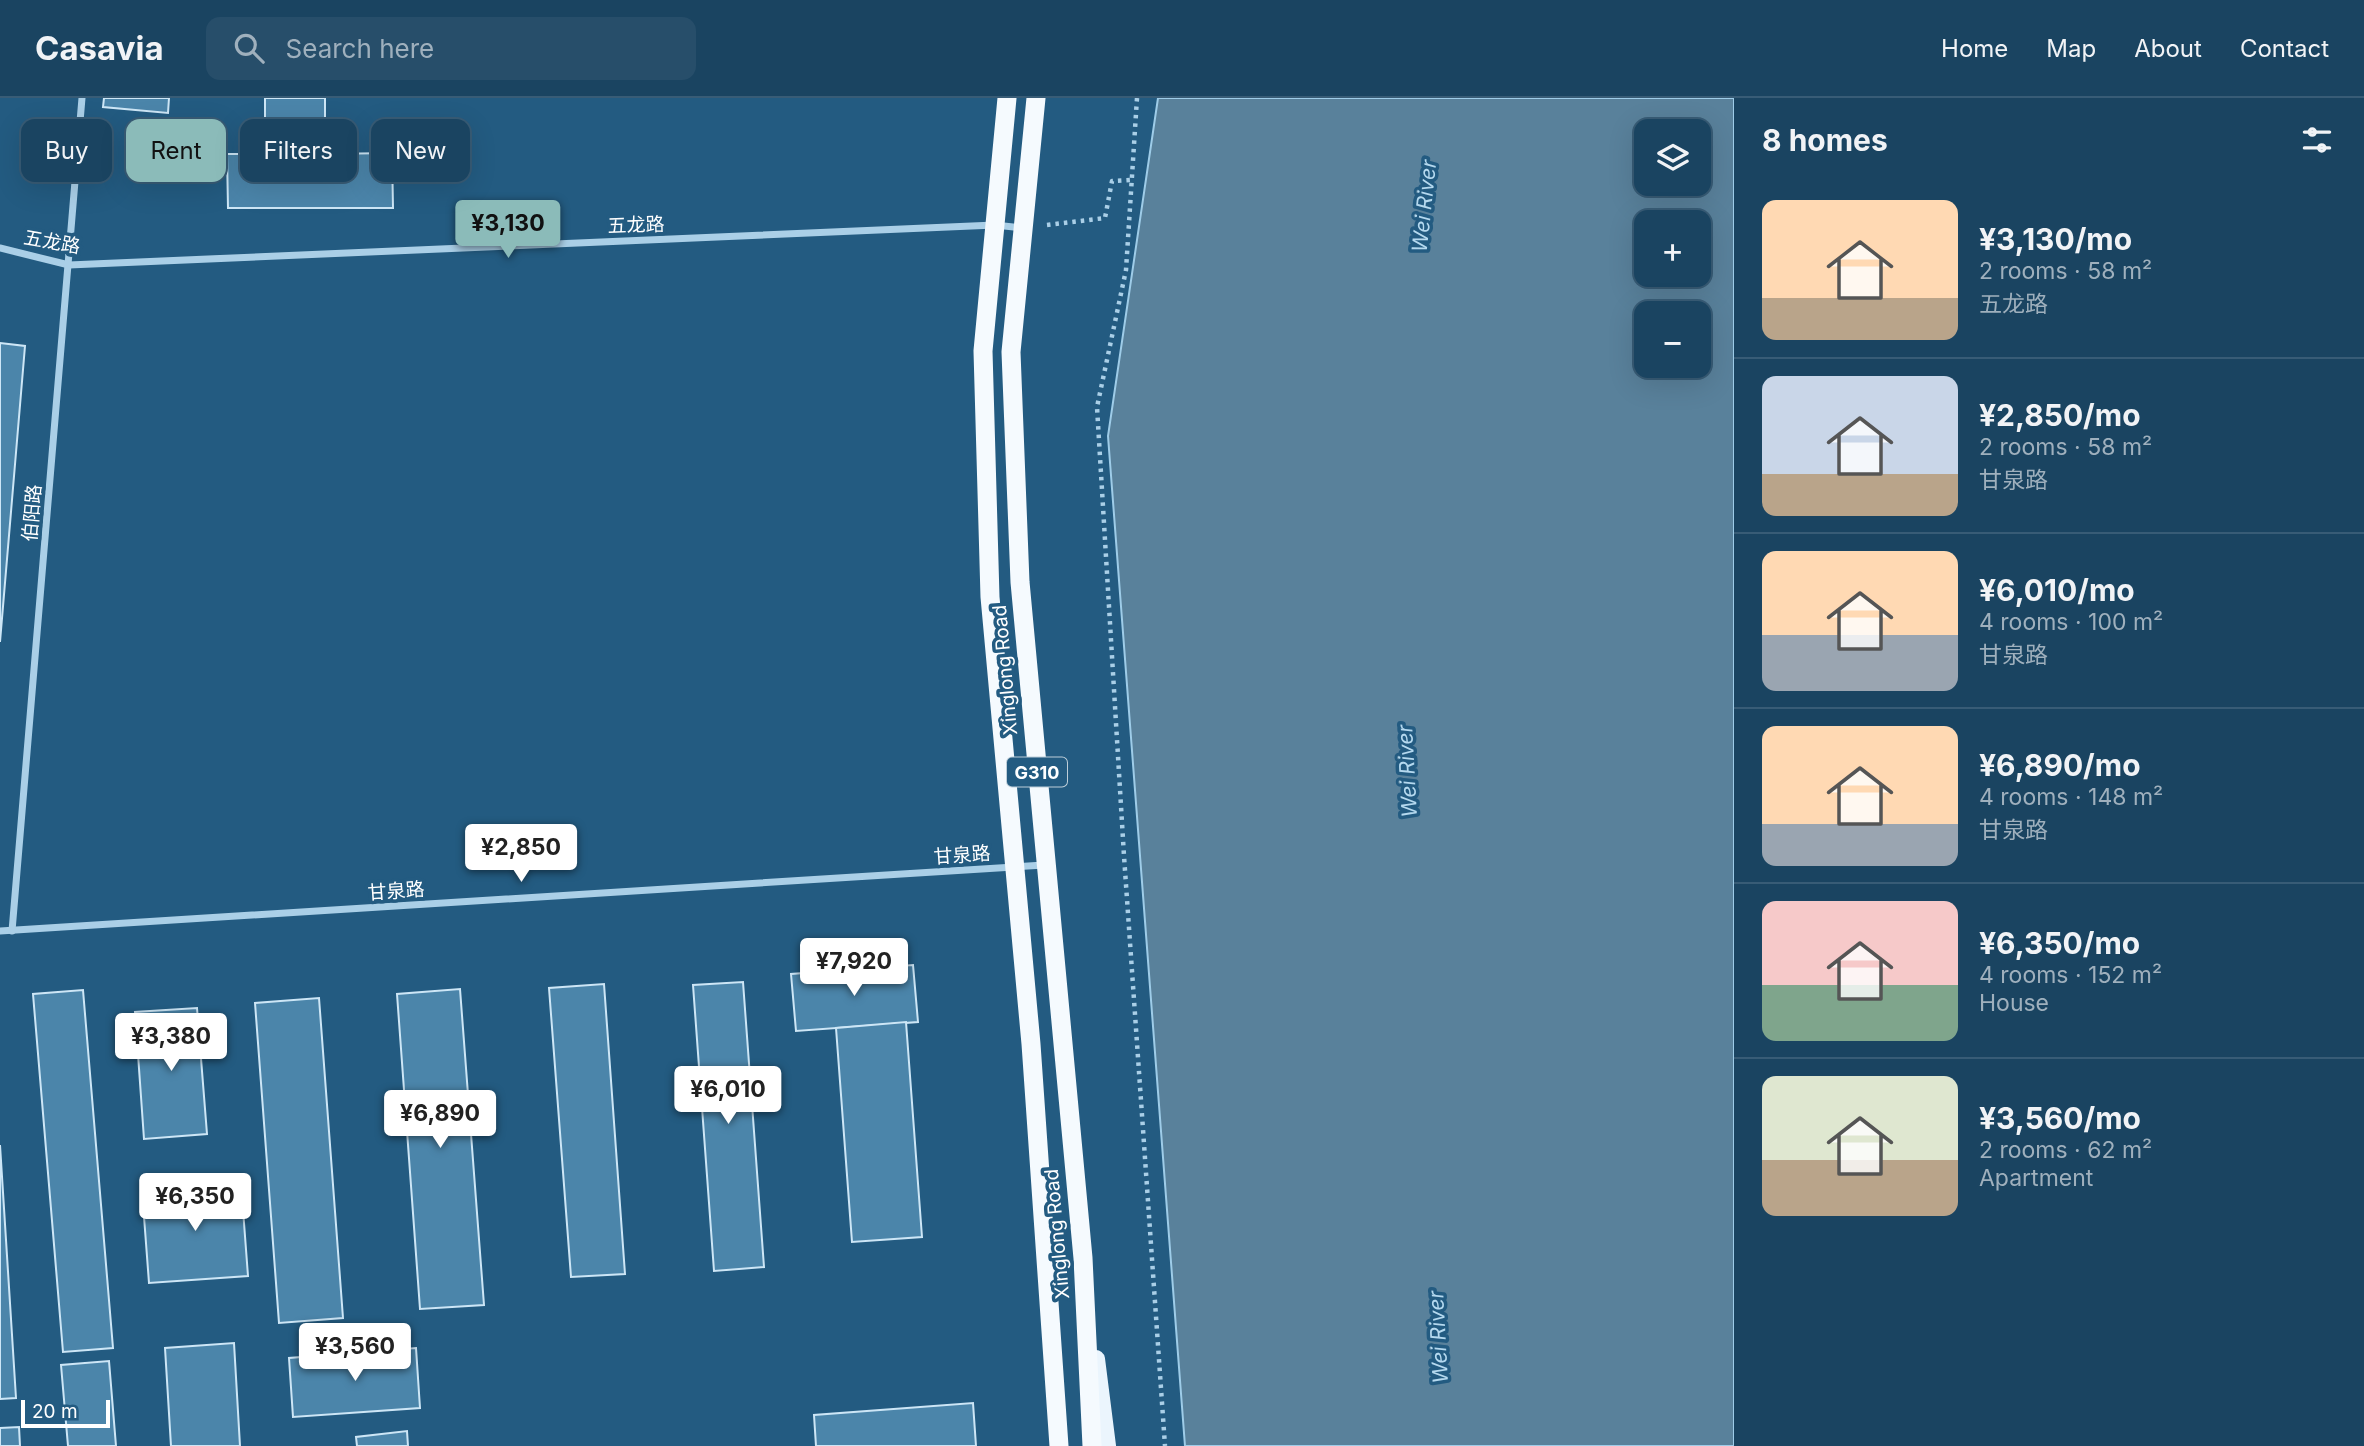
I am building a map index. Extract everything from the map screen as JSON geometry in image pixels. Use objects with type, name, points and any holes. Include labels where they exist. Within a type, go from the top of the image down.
[{"type":"highway","name":"Xinglong Road","points":[[1007,98],[983,351],[989,583],[1031,1044],[1059,1446]]},
{"type":"highway","name":"Xinglong Road","points":[[1036,98],[1011,352],[1020,582],[1083,1258],[1092,1446]]},
{"type":"main road","points":[[1083,1258],[1107,1446]]},
{"type":"street","name":"伯阳路","points":[[12,930],[82,98]]},
{"type":"street","name":"五龙路","points":[[0,248],[69,265],[995,225],[1023,228]]},
{"type":"street","name":"甘泉路","points":[[0,932],[1045,865]]},
{"type":"path","points":[[1137,98],[1126,270],[1097,407],[1124,856],[1166,1446]]},
{"type":"path","points":[[1023,228],[1105,218],[1112,181],[1131,180]]},
{"type":"water","name":"Wei River","points":[[1158,98],[1734,98],[1734,1446],[1185,1446],[1108,436]]},
{"type":"building","points":[[104,98],[169,98],[168,113],[103,107]]},
{"type":"building","points":[[265,98],[325,98],[325,119],[265,119]]},
{"type":"building","points":[[371,153],[371,182],[393,182],[393,208],[228,208],[227,154],[240,154],[240,182],[357,182],[357,154]]},
{"type":"building","points":[[0,343],[25,346],[0,642]]},
{"type":"building","points":[[913,965],[918,1022],[796,1031],[791,974]]},
{"type":"building","points":[[743,982],[764,1267],[714,1271],[693,985]]},
{"type":"building","points":[[604,984],[625,1274],[571,1277],[549,988]]},
{"type":"building","points":[[460,989],[484,1305],[420,1309],[397,994]]},
{"type":"building","points":[[83,990],[113,1348],[63,1352],[33,994]]},
{"type":"building","points":[[319,998],[343,1318],[279,1323],[255,1003]]},
{"type":"building","points":[[197,1008],[207,1134],[144,1139],[135,1012]]},
{"type":"building","points":[[906,1022],[922,1237],[852,1242],[836,1028]]},
{"type":"building","points":[[0,1145],[16,1398],[0,1399]]},
{"type":"building","points":[[241,1183],[248,1276],[149,1283],[142,1190]]},
{"type":"building","points":[[234,1343],[240,1446],[171,1446],[165,1348]]},
{"type":"building","points":[[416,1348],[420,1408],[293,1417],[289,1358]]},
{"type":"building","points":[[109,1361],[116,1446],[68,1446],[61,1365]]},
{"type":"building","points":[[973,1403],[976,1446],[816,1446],[814,1415]]},
{"type":"building","points":[[19,1427],[20,1446],[0,1446],[0,1428]]},
{"type":"building","points":[[407,1431],[408,1446],[357,1446],[356,1437]]}]
